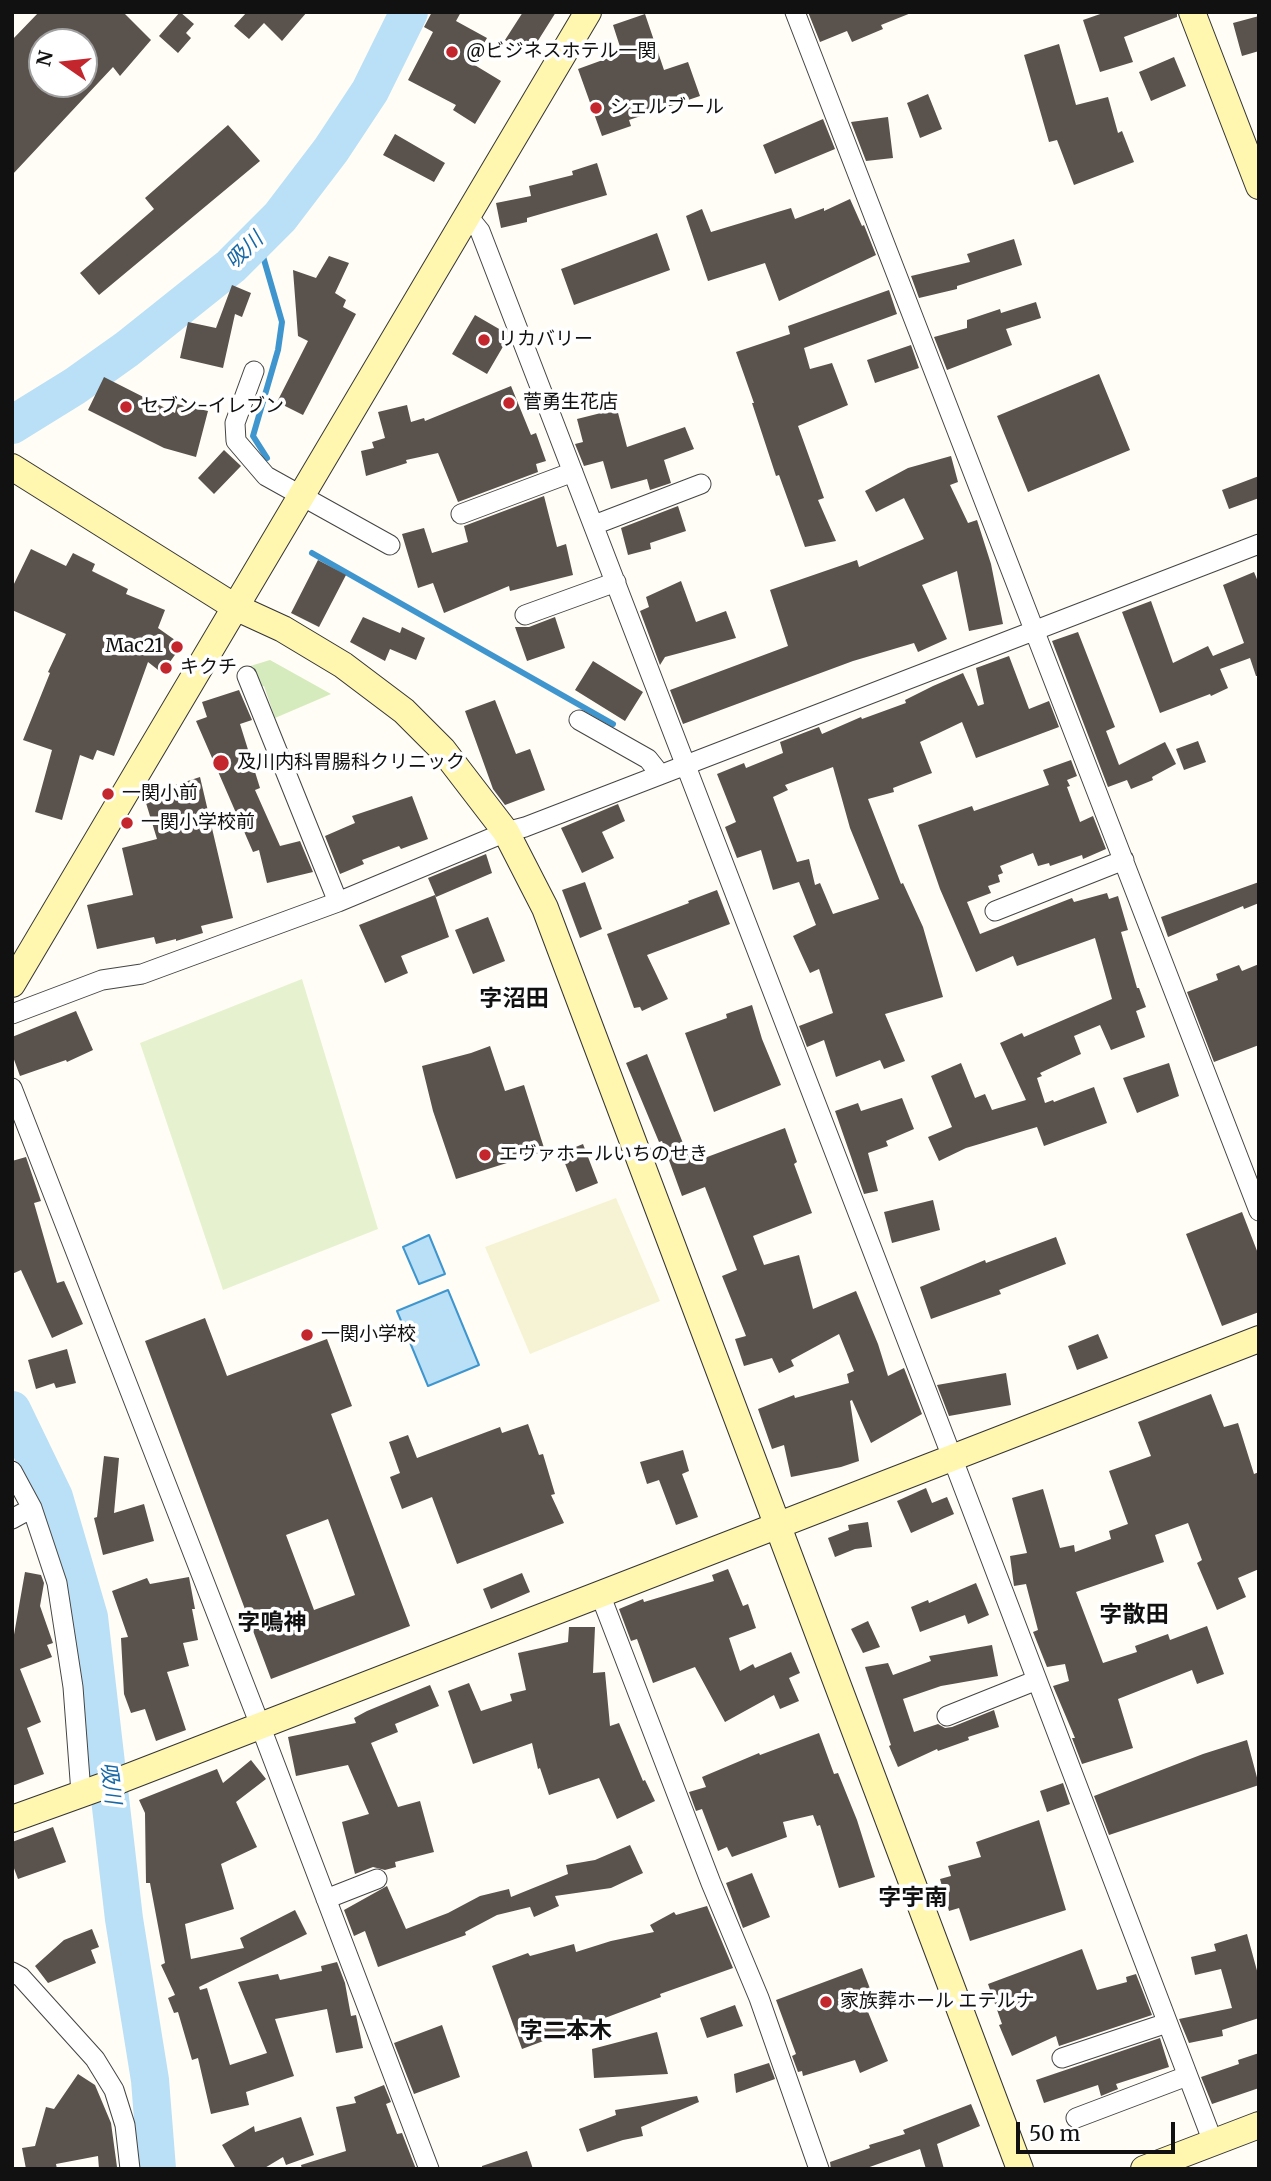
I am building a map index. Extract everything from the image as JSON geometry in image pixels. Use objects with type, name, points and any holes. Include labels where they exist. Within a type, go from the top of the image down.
[{"type":"street","points":[[12,984],[588,12]]},
{"type":"street","points":[[795,12],[1259,1211]]},
{"type":"street","points":[[1192,12],[1259,186]]},
{"type":"street","points":[[467,215],[480,231],[594,525],[1213,2143]]},
{"type":"street","points":[[254,371],[235,423],[236,441],[266,476],[390,545]]},
{"type":"street","points":[[15,468],[235,607],[283,629],[343,665],[404,711],[443,750],[506,832],[545,908],[1020,2169]]},
{"type":"street","points":[[461,514],[573,472]]},
{"type":"street","points":[[594,525],[701,484]]},
{"type":"street","points":[[12,1014],[102,980],[142,974],[338,902],[506,832],[525,827],[1259,544]]},
{"type":"street","points":[[525,615],[616,582]]},
{"type":"street","points":[[247,676],[338,902]]},
{"type":"street","points":[[579,720],[648,759],[660,775]]},
{"type":"street","points":[[995,911],[1124,860]]},
{"type":"street","points":[[12,1088],[260,1725],[429,2169]]},
{"type":"street","points":[[12,1819],[118,1781],[778,1523],[1259,1339]]},
{"type":"street","points":[[12,1471],[32,1508],[59,1596],[74,1687],[86,1791]]},
{"type":"street","points":[[12,1518],[32,1508]]},
{"type":"street","points":[[600,1594],[711,1883],[760,1998],[819,2169]]},
{"type":"street","points":[[947,1716],[1037,1680]]},
{"type":"street","points":[[326,1899],[377,1879]]},
{"type":"street","points":[[12,1972],[21,1977],[95,2059],[114,2090],[125,2125],[130,2169]]},
{"type":"street","points":[[1062,2059],[1167,2023]]},
{"type":"street","points":[[1076,2118],[1187,2076]]},
{"type":"street","points":[[1144,2169],[1259,2125]]},
{"type":"shaded area","points":[[616,1198],[660,1301],[530,1354],[485,1247]]},
{"type":"green space","points":[[270,660],[331,694],[275,718],[264,686],[256,688],[247,667]]},
{"type":"green space","points":[[302,979],[378,1229],[223,1290],[140,1043]]},
{"type":"water","points":[[429,1235],[445,1274],[419,1284],[403,1247]]},
{"type":"water","points":[[448,1290],[479,1365],[428,1386],[397,1311]]},
{"type":"building","points":[[39,12],[123,12],[151,40],[120,76],[113,67],[98,83],[98,28],[28,28],[28,98],[84,98],[12,175],[12,40]]},
{"type":"building","points":[[180,12],[194,24],[186,33],[191,38],[178,53],[159,36]]},
{"type":"building","points":[[247,12],[307,12],[282,41],[264,23],[249,39],[234,26]]},
{"type":"building","points":[[432,12],[461,12],[456,21],[487,38],[473,64],[501,81],[475,124],[453,110],[456,105],[408,80],[433,32],[424,27]]},
{"type":"building","points":[[523,12],[556,12],[529,55],[505,40]]},
{"type":"building","points":[[808,12],[911,13],[881,25],[883,29],[852,42],[847,31],[820,42]]},
{"type":"building","points":[[1106,12],[1177,12],[1177,17],[1124,37],[1133,62],[1100,72],[1083,20]]},
{"type":"building","points":[[645,14],[664,70],[688,62],[700,96],[629,120],[631,126],[602,136],[578,69],[622,53],[613,25]]},
{"type":"building","points":[[1259,16],[1259,51],[1242,56],[1233,23]]},
{"type":"building","points":[[1059,44],[1076,105],[1108,97],[1118,133],[1122,131],[1134,162],[1074,185],[1057,140],[1049,142],[1024,55]]},
{"type":"building","points":[[1174,57],[1186,86],[1151,101],[1139,72]]},
{"type":"building","points":[[928,94],[942,129],[920,138],[907,103]]},
{"type":"building","points":[[888,117],[893,158],[866,161],[851,122]]},
{"type":"building","points":[[823,119],[835,149],[775,174],[763,145]]},
{"type":"building","points":[[228,125],[260,161],[99,295],[80,273],[154,209],[145,198]]},
{"type":"building","points":[[395,134],[445,163],[434,182],[383,155]]},
{"type":"building","points":[[597,163],[607,195],[501,228],[496,203],[531,196],[529,186],[573,175],[572,171]]},
{"type":"building","points":[[850,199],[876,255],[779,301],[765,263],[708,281],[686,216],[702,209],[711,232],[791,208],[795,219],[824,208],[824,211]]},
{"type":"building","points":[[657,233],[670,270],[574,305],[561,269]]},
{"type":"building","points":[[1014,239],[1022,265],[957,286],[957,289],[919,298],[911,276],[970,262],[967,254]]},
{"type":"building","points":[[329,256],[349,263],[335,293],[346,300],[343,307],[356,314],[303,415],[277,402],[308,341],[298,336],[293,270],[316,278]]},
{"type":"building","points":[[232,285],[251,293],[242,317],[235,314],[223,368],[180,358],[188,322],[216,328]]},
{"type":"building","points":[[889,290],[897,314],[804,348],[810,369],[832,363],[848,405],[798,426],[824,498],[818,500],[836,541],[805,547],[779,475],[776,476],[736,352],[790,334],[788,326]]},
{"type":"building","points":[[1036,302],[1041,318],[1006,329],[1012,345],[947,370],[934,337],[967,328],[967,320],[1000,309],[1001,313]]},
{"type":"building","points":[[475,315],[506,333],[508,338],[487,374],[452,354]]},
{"type":"building","points":[[911,345],[919,368],[875,383],[867,360]]},
{"type":"building","points":[[1099,374],[1130,450],[1028,492],[997,416]]},
{"type":"building","points":[[104,377],[175,413],[177,404],[208,411],[196,457],[164,448],[88,410]]},
{"type":"building","points":[[511,386],[531,435],[536,433],[546,461],[536,464],[538,472],[458,502],[438,453],[406,460],[407,463],[366,476],[361,451],[374,448],[372,442],[385,438],[378,412],[407,405],[411,422],[424,418],[425,421]]},
{"type":"building","points":[[617,409],[627,447],[685,427],[694,449],[664,460],[671,483],[650,490],[647,479],[611,489],[603,461],[584,466],[575,444],[583,442],[577,419]]},
{"type":"building","points":[[224,450],[241,466],[214,494],[198,478]]},
{"type":"building","points":[[951,456],[958,482],[950,485],[968,523],[977,520],[991,564],[1003,624],[969,631],[957,571],[922,585],[947,639],[918,652],[914,643],[853,661],[683,724],[670,690],[788,646],[770,590],[857,560],[859,567],[924,539],[904,498],[876,512],[865,491],[908,468]]},
{"type":"building","points":[[1259,476],[1259,498],[1229,509],[1222,490]]},
{"type":"building","points":[[544,496],[557,547],[566,544],[573,575],[510,591],[509,586],[444,613],[433,583],[418,588],[402,534],[424,528],[432,553],[468,542],[464,526]]},
{"type":"building","points":[[678,506],[686,531],[650,543],[651,549],[628,555],[621,528]]},
{"type":"building","points":[[31,549],[66,566],[73,553],[95,564],[92,571],[128,589],[126,594],[165,610],[158,628],[182,645],[162,673],[148,662],[114,756],[97,750],[93,760],[80,755],[62,820],[35,812],[52,750],[23,740],[50,673],[48,672],[66,634],[12,610],[12,588]]},
{"type":"building","points":[[318,560],[346,575],[319,627],[291,613]]},
{"type":"building","points":[[1254,572],[1259,584],[1259,676],[1256,676],[1250,658],[1220,669],[1228,688],[1160,713],[1122,612],[1151,601],[1173,663],[1208,646],[1213,656],[1244,643],[1223,585]]},
{"type":"building","points":[[681,581],[696,622],[726,611],[736,638],[665,657],[660,665],[640,611],[649,607],[646,597]]},
{"type":"building","points":[[363,617],[400,633],[402,627],[425,638],[416,660],[390,649],[385,661],[350,642]]},
{"type":"building","points":[[555,617],[565,648],[527,661],[515,627],[529,627]]},
{"type":"building","points":[[1078,632],[1115,727],[1106,731],[1119,765],[1165,742],[1176,764],[1152,777],[1153,780],[1131,789],[1127,780],[1108,787],[1052,641]]},
{"type":"building","points":[[1009,656],[1029,709],[1049,701],[1059,727],[976,758],[962,722],[920,742],[932,773],[893,788],[894,792],[868,799],[901,884],[903,883],[923,927],[943,997],[885,1014],[905,1061],[884,1069],[880,1060],[836,1077],[824,1040],[807,1047],[799,1026],[833,1013],[819,969],[810,973],[793,936],[816,925],[799,882],[773,890],[761,850],[737,858],[725,827],[736,822],[717,774],[744,763],[746,768],[783,753],[780,742],[819,727],[822,734],[861,717],[862,719],[906,703],[905,700],[963,673],[978,706],[984,704],[976,668]],"holes":[[[833,767],[850,828],[879,899],[833,914],[820,883],[815,885],[809,859],[797,862],[773,797],[788,790],[785,785]]]},
{"type":"building","points":[[593,661],[643,692],[625,721],[575,690]]},
{"type":"building","points":[[239,690],[252,720],[240,724],[260,788],[255,790],[280,846],[300,841],[313,872],[267,883],[259,850],[253,852],[196,721],[207,717],[202,702]]},
{"type":"building","points":[[495,700],[516,754],[530,749],[545,790],[505,805],[493,789],[465,711]]},
{"type":"building","points":[[1198,741],[1206,762],[1184,770],[1176,749]]},
{"type":"building","points":[[1071,760],[1077,776],[1067,780],[1070,786],[1067,787],[1080,822],[1093,816],[1106,849],[1083,859],[1082,855],[1050,866],[1049,863],[1038,866],[1033,853],[1000,866],[1003,873],[998,875],[1000,882],[988,886],[991,893],[967,902],[980,934],[1072,898],[1074,902],[1107,893],[1109,899],[1118,896],[1128,930],[1121,932],[1137,988],[1146,1007],[1136,1011],[1145,1037],[1111,1050],[1100,1025],[1074,1036],[1081,1054],[1040,1073],[1042,1076],[1037,1078],[1045,1103],[1094,1087],[1107,1123],[1044,1146],[1037,1127],[966,1148],[939,1161],[928,1137],[952,1127],[931,1076],[961,1063],[975,1098],[985,1094],[992,1110],[1026,1100],[1000,1043],[1022,1033],[1024,1037],[1112,999],[1095,938],[1017,966],[1013,956],[976,972],[940,889],[918,825],[972,806],[974,811],[1049,785],[1043,770]]},
{"type":"building","points":[[200,777],[233,918],[201,926],[203,933],[176,941],[156,944],[154,937],[97,949],[87,905],[133,895],[122,848],[157,839],[146,803],[162,798],[160,790]]},
{"type":"building","points":[[412,796],[428,839],[401,849],[399,846],[362,860],[364,864],[340,874],[325,836],[355,823],[352,816]]},
{"type":"building","points":[[618,804],[625,821],[602,832],[614,858],[582,873],[561,828]]},
{"type":"building","points":[[486,854],[492,873],[436,897],[428,878]]},
{"type":"building","points":[[585,882],[602,929],[580,938],[562,890]]},
{"type":"building","points":[[1259,882],[1259,903],[1244,909],[1243,906],[1168,937],[1161,917]]},
{"type":"building","points":[[717,890],[730,924],[647,955],[668,999],[642,1011],[640,1007],[634,1008],[607,934]]},
{"type":"building","points":[[435,895],[449,937],[401,956],[408,973],[385,983],[359,925]]},
{"type":"building","points":[[488,917],[505,961],[473,974],[455,930]]},
{"type":"building","points":[[1259,964],[1259,1045],[1214,1062],[1187,992],[1218,980],[1216,974],[1239,965],[1242,971]]},
{"type":"building","points":[[752,1005],[762,1039],[781,1085],[714,1112],[685,1033],[727,1018],[726,1014]]},
{"type":"building","points":[[76,1011],[93,1050],[67,1062],[66,1060],[20,1076],[12,1054],[12,1037]]},
{"type":"building","points":[[490,1046],[505,1091],[524,1085],[545,1151],[456,1179],[433,1111],[422,1066]]},
{"type":"building","points":[[647,1054],[691,1163],[785,1128],[797,1162],[794,1164],[812,1213],[753,1236],[764,1265],[799,1255],[813,1309],[856,1291],[888,1376],[904,1368],[922,1414],[871,1443],[852,1400],[850,1401],[859,1461],[791,1477],[784,1445],[772,1449],[758,1409],[794,1395],[795,1398],[849,1383],[847,1374],[854,1371],[839,1334],[791,1360],[794,1366],[779,1373],[772,1358],[744,1366],[735,1339],[746,1336],[722,1276],[737,1270],[705,1187],[682,1196],[662,1141],[659,1142],[626,1063]]},
{"type":"building","points":[[1169,1063],[1179,1096],[1137,1113],[1123,1078]]},
{"type":"building","points":[[902,1098],[914,1129],[886,1141],[888,1146],[868,1153],[878,1191],[864,1194],[835,1111],[858,1103],[861,1111]]},
{"type":"building","points":[[583,1144],[598,1183],[576,1192],[561,1153]]},
{"type":"building","points":[[26,1157],[41,1201],[34,1203],[57,1283],[64,1281],[83,1324],[52,1338],[21,1270],[12,1274],[12,1161]]},
{"type":"building","points":[[933,1200],[940,1230],[892,1243],[884,1212]]},
{"type":"building","points":[[1242,1212],[1259,1256],[1259,1312],[1222,1326],[1186,1234]]},
{"type":"building","points":[[1056,1237],[1066,1264],[999,1290],[1001,1294],[931,1319],[920,1287],[985,1260],[986,1263]]},
{"type":"building","points":[[205,1318],[227,1376],[327,1339],[352,1406],[331,1414],[410,1626],[271,1679],[145,1341]],"holes":[[[328,1519],[355,1595],[314,1610],[286,1535]]]},
{"type":"building","points":[[1098,1334],[1108,1358],[1077,1370],[1068,1346]]},
{"type":"building","points":[[67,1349],[76,1383],[56,1388],[54,1383],[36,1389],[28,1360]]},
{"type":"building","points":[[1006,1373],[1011,1405],[949,1416],[937,1385]]},
{"type":"building","points":[[1211,1394],[1224,1427],[1238,1423],[1254,1474],[1259,1472],[1259,1569],[1238,1578],[1246,1597],[1217,1610],[1197,1563],[1202,1560],[1188,1523],[1155,1535],[1164,1562],[1076,1592],[1103,1663],[1137,1652],[1135,1646],[1168,1634],[1170,1640],[1207,1626],[1224,1674],[1197,1684],[1192,1670],[1118,1699],[1133,1748],[1082,1764],[1072,1738],[1075,1738],[1053,1686],[1069,1681],[1065,1664],[1047,1667],[1033,1632],[1038,1630],[1026,1584],[1014,1586],[1010,1556],[1027,1553],[1012,1498],[1043,1489],[1060,1548],[1074,1545],[1075,1552],[1111,1539],[1109,1531],[1128,1524],[1109,1471],[1151,1456],[1138,1422]]},
{"type":"building","points":[[528,1424],[539,1455],[543,1454],[555,1494],[551,1495],[564,1523],[457,1564],[432,1497],[402,1509],[390,1477],[400,1473],[389,1442],[408,1435],[417,1458],[500,1427],[502,1433]]},
{"type":"building","points":[[683,1450],[689,1471],[682,1474],[698,1517],[676,1525],[659,1480],[647,1484],[640,1462]]},
{"type":"building","points":[[104,1456],[119,1458],[114,1513],[144,1504],[154,1541],[103,1555],[94,1518],[97,1517]]},
{"type":"building","points":[[926,1488],[932,1503],[947,1497],[954,1514],[911,1533],[897,1501]]},
{"type":"building","points":[[868,1522],[872,1547],[855,1549],[835,1557],[828,1538],[849,1530],[848,1525]]},
{"type":"building","points":[[728,1569],[743,1606],[748,1604],[756,1628],[729,1638],[740,1671],[753,1664],[755,1668],[791,1652],[800,1673],[789,1678],[799,1701],[780,1709],[774,1695],[725,1722],[695,1667],[653,1683],[637,1639],[631,1641],[619,1609],[643,1599],[644,1602],[714,1581],[712,1575]]},
{"type":"building","points":[[25,1572],[41,1575],[44,1583],[40,1606],[53,1643],[47,1645],[52,1657],[20,1669],[41,1722],[27,1728],[44,1774],[12,1786],[12,1646]]},
{"type":"building","points":[[522,1573],[530,1592],[491,1609],[483,1589]]},
{"type":"building","points":[[189,1577],[198,1640],[183,1643],[189,1666],[167,1672],[186,1730],[156,1741],[145,1709],[131,1713],[124,1694],[121,1638],[128,1637],[112,1591],[147,1578],[150,1584]]},
{"type":"building","points":[[976,1583],[989,1615],[968,1624],[965,1615],[920,1632],[911,1607],[928,1600],[929,1603]]},
{"type":"building","points":[[868,1621],[880,1647],[863,1653],[851,1629]]},
{"type":"building","points":[[569,1627],[595,1627],[593,1673],[605,1672],[610,1726],[619,1723],[643,1781],[645,1780],[655,1801],[617,1819],[599,1778],[549,1795],[540,1768],[538,1769],[532,1743],[473,1764],[448,1691],[469,1683],[481,1711],[512,1701],[510,1694],[526,1690],[518,1653],[568,1642]]},
{"type":"building","points":[[992,1645],[998,1676],[941,1686],[903,1699],[914,1732],[938,1724],[945,1728],[952,1727],[994,1710],[999,1727],[938,1751],[937,1749],[898,1767],[865,1667],[888,1663],[893,1675],[931,1661],[929,1656]]},
{"type":"building","points":[[430,1685],[439,1706],[395,1724],[398,1732],[371,1743],[398,1807],[420,1801],[434,1852],[395,1862],[396,1867],[385,1870],[373,1867],[355,1874],[342,1822],[369,1814],[348,1765],[296,1776],[288,1737],[356,1723],[354,1718],[367,1711]]},
{"type":"building","points":[[819,1733],[834,1774],[838,1773],[857,1820],[875,1877],[839,1888],[820,1825],[817,1826],[813,1815],[783,1822],[787,1837],[732,1857],[727,1847],[718,1851],[702,1809],[696,1811],[689,1792],[706,1787],[702,1777],[759,1753],[760,1755]]},
{"type":"building","points":[[1247,1740],[1259,1785],[1109,1835],[1094,1796]]},
{"type":"building","points":[[251,1760],[266,1779],[236,1802],[257,1847],[221,1864],[234,1909],[185,1924],[191,1959],[244,1948],[240,1938],[295,1910],[307,1934],[199,1987],[200,1990],[207,1988],[230,2065],[267,2053],[238,1982],[278,1974],[280,1980],[322,1971],[321,1966],[337,1962],[345,1983],[351,2016],[356,2015],[363,2048],[336,2053],[327,2009],[275,2019],[294,2076],[246,2092],[249,2105],[211,2114],[198,2058],[192,2060],[178,2012],[174,2013],[168,1998],[175,1995],[161,1965],[165,1963],[150,1883],[146,1883],[145,1813],[139,1800],[217,1769],[223,1783]]},
{"type":"building","points":[[1063,1783],[1070,1804],[1047,1812],[1040,1791]]},
{"type":"building","points":[[1039,1820],[1066,1910],[970,1941],[959,1908],[949,1911],[940,1879],[951,1876],[948,1866],[981,1857],[976,1842]]},
{"type":"building","points":[[53,1827],[66,1862],[18,1879],[12,1863],[12,1842]]},
{"type":"building","points":[[630,1845],[643,1873],[611,1888],[555,1896],[559,1906],[534,1917],[530,1907],[497,1915],[465,1932],[466,1935],[378,1967],[365,1931],[354,1936],[344,1910],[387,1886],[406,1929],[448,1913],[480,1896],[509,1889],[511,1897],[568,1874],[566,1865],[595,1860]]},
{"type":"building","points":[[752,1873],[770,1917],[743,1928],[726,1883]]},
{"type":"building","points":[[707,1906],[733,1968],[522,2049],[492,1966],[528,1953],[530,1956],[574,1944],[576,1952],[654,1932],[650,1925],[674,1912],[676,1915]]},
{"type":"building","points":[[92,1929],[99,1947],[91,1950],[96,1963],[48,1983],[35,1966],[64,1940]]},
{"type":"building","points":[[1247,1934],[1259,1978],[1259,2018],[1222,2030],[1223,2036],[1189,2043],[1179,2019],[1232,2008],[1221,1969],[1195,1975],[1191,1957],[1216,1951],[1214,1944]]},
{"type":"building","points":[[1082,1949],[1097,1990],[1127,1982],[1126,1977],[1136,1974],[1152,2015],[1059,2046],[1056,2036],[1012,2056],[999,2025],[1002,2024],[988,1984]]},
{"type":"building","points":[[862,1968],[876,2004],[866,2007],[888,2061],[860,2073],[855,2060],[803,2076],[802,2071],[798,2072],[792,2056],[796,2054],[776,2000]]},
{"type":"building","points":[[735,2005],[743,2026],[707,2038],[700,2018]]},
{"type":"building","points":[[442,2025],[460,2077],[414,2094],[394,2043]]},
{"type":"building","points":[[657,2032],[668,2074],[594,2078],[592,2049]]},
{"type":"building","points":[[1160,2038],[1169,2067],[1116,2084],[1118,2089],[1101,2096],[1098,2085],[1044,2103],[1036,2080]]},
{"type":"building","points":[[1259,2053],[1259,2088],[1212,2104],[1201,2077],[1239,2064],[1238,2060]]},
{"type":"building","points":[[769,2063],[775,2079],[736,2093],[734,2074]]},
{"type":"building","points":[[78,2074],[95,2085],[111,2123],[117,2167],[99,2169],[98,2156],[56,2164],[57,2169],[26,2169],[22,2148],[35,2146],[46,2107],[54,2109]]},
{"type":"building","points":[[384,2085],[391,2102],[386,2104],[397,2134],[402,2133],[416,2169],[302,2169],[301,2165],[346,2151],[336,2107],[356,2103],[354,2097]]},
{"type":"building","points":[[697,2096],[699,2102],[641,2127],[643,2136],[587,2152],[579,2129],[616,2115],[615,2110]]},
{"type":"building","points":[[971,2104],[980,2126],[937,2144],[944,2169],[926,2169],[920,2149],[864,2169],[831,2169],[830,2162],[870,2148],[869,2145],[905,2134],[903,2130]]},
{"type":"building","points":[[301,2117],[314,2155],[286,2165],[283,2157],[263,2169],[236,2169],[222,2145],[254,2126],[255,2132]]},
{"type":"building","points":[[527,2151],[533,2169],[482,2169],[482,2166]]},
{"type":"waterway","name":"吸川","points":[[12,425],[75,386],[127,349],[231,266],[280,217],[331,150],[370,91],[409,12]]},
{"type":"waterway","points":[[258,239],[282,322],[278,350],[253,436],[267,458]]},
{"type":"waterway","points":[[312,553],[613,724]]},
{"type":"waterway","name":"吸川","points":[[12,1410],[54,1497],[89,1617],[124,1919],[150,2080],[157,2169]]},
{"type":"place","name":"@ビジネスホテル一関","points":[[452,52]]},
{"type":"place","name":"シェルブール","points":[[596,108]]},
{"type":"place","name":"リカバリー","points":[[484,340]]},
{"type":"place","name":"菅勇生花店","points":[[509,403]]},
{"type":"place","name":"セブン-イレブン","points":[[126,407]]},
{"type":"place","name":"Mac21","points":[[177,647]]},
{"type":"place","name":"キクチ","points":[[166,668]]},
{"type":"place","name":"及川内科胃腸科クリニック","points":[[221,763]]},
{"type":"place","name":"一関小前","points":[[108,794]]},
{"type":"place","name":"一関小学校前","points":[[127,823]]},
{"type":"place","name":"エヴァホールいちのせき","points":[[485,1155]]},
{"type":"place","name":"一関小学校","points":[[307,1335]]},
{"type":"place","name":"家族葬ホール エテルナ","points":[[826,2002]]},
{"type":"district","name":"字沼田","points":[[514,999]]},
{"type":"district","name":"字散田","points":[[1134,1615]]},
{"type":"district","name":"字鳴神","points":[[272,1623]]},
{"type":"district","name":"字宇南","points":[[913,1898]]},
{"type":"district","name":"字二本木","points":[[566,2031]]}]
